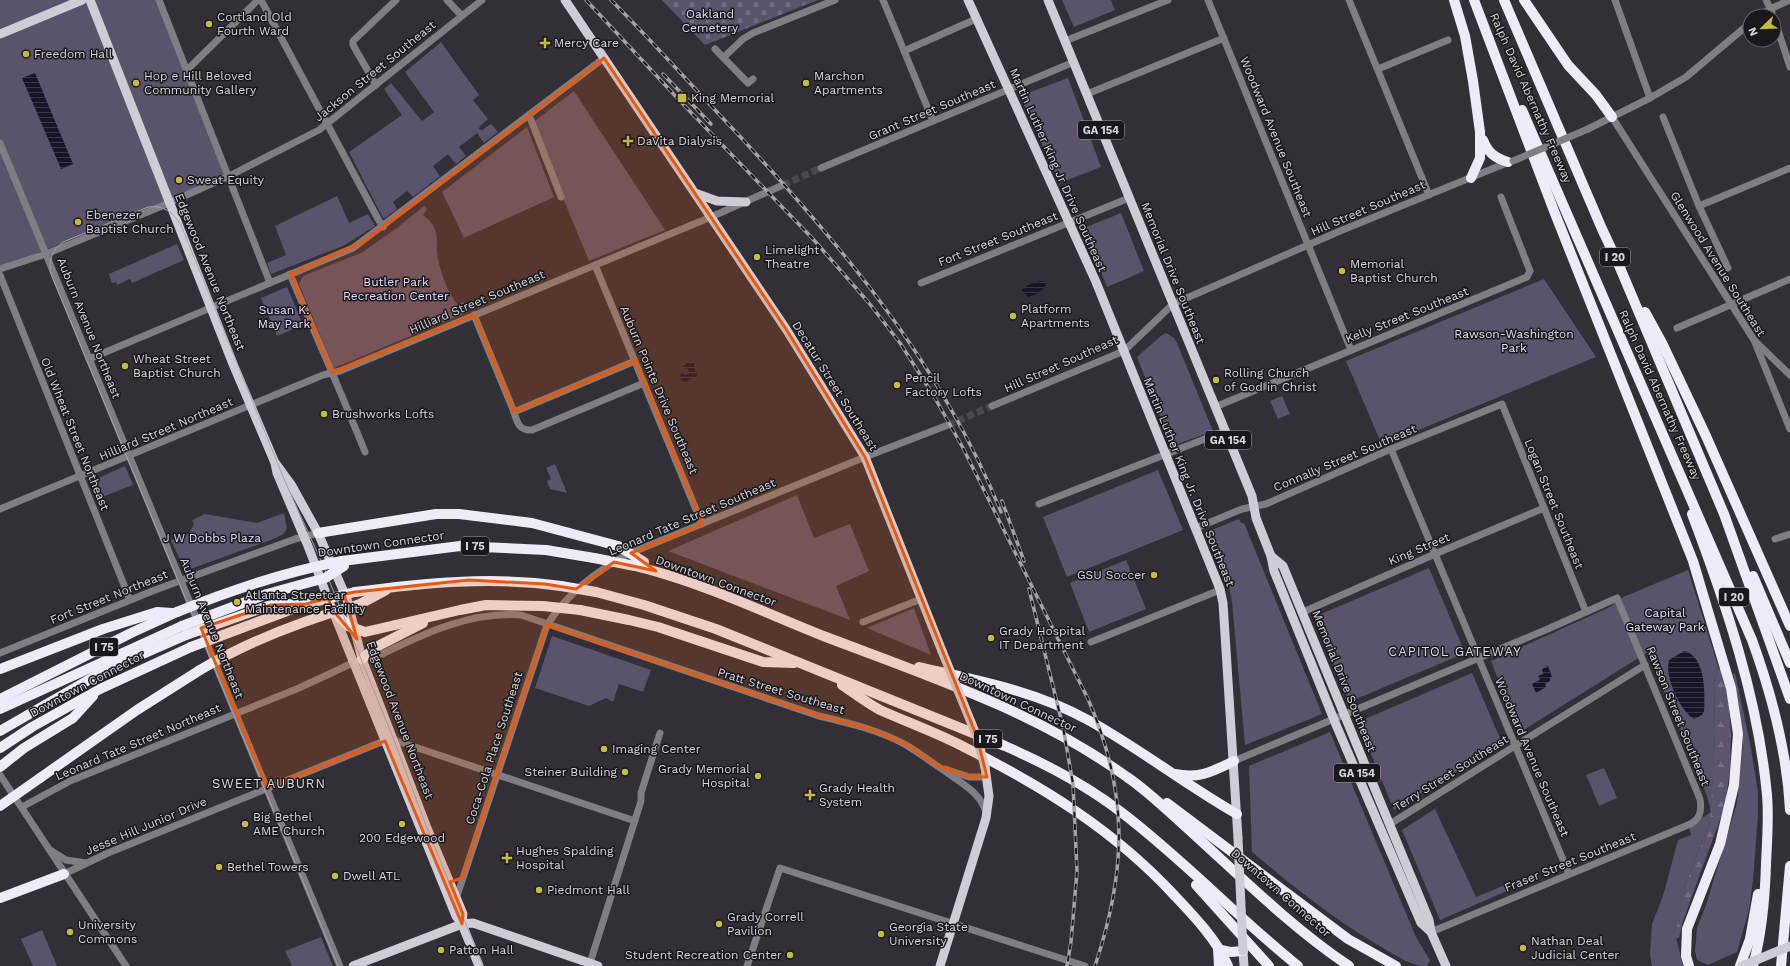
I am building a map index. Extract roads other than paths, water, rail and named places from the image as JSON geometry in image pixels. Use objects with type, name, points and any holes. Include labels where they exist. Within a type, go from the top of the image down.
[{"type":"highway","points":[[1454,0],[1465,36],[1480,132],[1480,158],[1471,178]]},
{"type":"highway","points":[[1474,0],[1554,212],[1693,560],[1732,688],[1738,734],[1734,785],[1720,844],[1687,929],[1686,956],[1689,966]]},
{"type":"highway","name":"Ralph David Abernathy Freeway","points":[[1474,0],[1738,604],[1763,672],[1784,752],[1790,810]]},
{"type":"highway","name":"Ralph David Abernathy Freeway","points":[[1504,0],[1618,263],[1724,514],[1790,699]]},
{"type":"highway","points":[[1524,0],[1568,65],[1596,95],[1612,118]]},
{"type":"highway","points":[[1480,132],[1489,153],[1496,158],[1510,162]]},
{"type":"highway","points":[[1618,263],[1662,343],[1755,545],[1790,626]]},
{"type":"highway","points":[[1646,395],[1710,566],[1744,671],[1757,729],[1767,795],[1767,841],[1762,926],[1753,966]]},
{"type":"highway","points":[[318,533],[436,514],[459,514],[532,523],[580,534],[618,546],[639,564]]},
{"type":"highway","points":[[1724,514],[1765,602],[1790,663]]},
{"type":"highway","name":"Downtown Connector","points":[[0,699],[176,613],[220,594],[296,571],[343,564],[357,559],[460,546],[546,550],[639,564],[750,605],[988,700],[1077,744],[1130,778],[1302,930],[1349,966]]},
{"type":"highway","points":[[0,710],[43,690],[267,594],[325,578],[343,564]]},
{"type":"highway","name":"Downtown Connector","points":[[1,747],[32,727],[100,689],[191,647],[306,604],[355,592],[470,580],[507,581],[560,586],[596,592],[619,597],[681,616],[749,642],[1027,756],[1099,797],[1142,829],[1298,966]]},
{"type":"highway","points":[[0,806],[137,710],[200,670],[230,654],[293,626],[360,604],[393,587]]},
{"type":"highway","points":[[0,731],[104,671],[184,630],[271,605],[306,604]]},
{"type":"highway","points":[[358,661],[376,647],[404,632],[443,615],[486,605],[543,606],[580,610],[629,620],[658,628],[762,662],[800,663]]},
{"type":"highway","points":[[332,609],[343,623],[355,630],[366,632],[420,618],[443,615]]},
{"type":"highway","points":[[0,669],[103,630],[157,612],[176,613]]},
{"type":"highway","points":[[884,658],[977,680],[1067,710],[1088,720],[1237,814]]},
{"type":"highway","points":[[822,672],[879,709],[965,747],[1012,772],[1071,808],[1115,839],[1181,902],[1218,949],[1228,966]]},
{"type":"highway","points":[[0,767],[10,758],[73,718],[100,689]]},
{"type":"highway","points":[[0,716],[43,690]]},
{"type":"highway","points":[[1171,773],[1200,776],[1234,761]]},
{"type":"highway","points":[[1130,778],[1201,827],[1348,939],[1396,966]]},
{"type":"highway","points":[[1142,829],[1174,860],[1270,966]]},
{"type":"highway","points":[[1741,966],[1750,938],[1767,841]]},
{"type":"highway","points":[[1781,966],[1787,913],[1790,866]]},
{"type":"highway","points":[[0,898],[62,871]]},
{"type":"highway","points":[[1776,966],[1787,913]]},
{"type":"highway","points":[[1218,949],[1243,956]]},
{"type":"highway","points":[[1218,949],[1219,966]]},
{"type":"main road","points":[[0,34],[82,0]]},
{"type":"main road","name":"Edgewood Avenue Northeast","points":[[90,0],[332,609],[358,661],[463,914],[462,924]]},
{"type":"main road","name":"Decatur Street Southeast","points":[[565,0],[786,329],[865,457],[920,599],[977,737],[985,767],[989,796],[986,814],[940,966]]},
{"type":"main road","name":"Martin Luther King Jr Drive Southeast","points":[[968,0],[1069,222],[1124,351]]},
{"type":"main road","name":"Memorial Drive Southeast","points":[[1048,0],[1252,496],[1256,518],[1272,556],[1274,571],[1334,719],[1421,923],[1431,932]]},
{"type":"main road","points":[[694,192],[717,201],[746,202]]},
{"type":"main road","name":"Martin Luther King Jr. Drive Southeast","points":[[1124,351],[1220,590],[1223,603],[1237,814]]},
{"type":"main road","name":"Edgewood Avenue Northeast","points":[[275,463],[292,486],[318,533],[347,599],[355,630],[358,661]]},
{"type":"main road","name":"Memorial Drive Southeast","points":[[1272,556],[1283,566],[1303,612],[1429,920],[1431,932],[1446,966]]},
{"type":"main road","name":"Edgewood Avenue Northeast","points":[[390,741],[456,916],[462,924],[479,966]]},
{"type":"main road","points":[[1237,814],[1243,956]]},
{"type":"main road","points":[[353,966],[462,924],[473,923],[594,965]]},
{"type":"main road","points":[[1741,966],[1790,946]]},
{"type":"street","points":[[159,0],[270,283]]},
{"type":"street","points":[[187,70],[258,0]]},
{"type":"street","points":[[261,0],[383,227]]},
{"type":"street","points":[[376,85],[353,45],[353,41],[396,0]]},
{"type":"street","points":[[447,0],[461,16]]},
{"type":"street","name":"Jackson Street Southeast","points":[[0,269],[46,254],[229,176],[328,124],[482,0]]},
{"type":"street","points":[[724,57],[743,39],[753,33],[835,0]]},
{"type":"street","points":[[883,0],[933,121]]},
{"type":"street","points":[[1065,41],[1168,0]]},
{"type":"street","name":"Woodward Avenue Southeast","points":[[1208,0],[1351,350]]},
{"type":"street","points":[[1349,0],[1430,195]]},
{"type":"street","points":[[1615,0],[1650,98]]},
{"type":"street","points":[[1772,8],[1790,0]]},
{"type":"street","points":[[904,51],[976,19]]},
{"type":"street","name":"Hill Street Southeast","points":[[992,406],[1124,351],[1173,304],[1308,245],[1588,130],[1612,118],[1686,77],[1742,30]]},
{"type":"street","points":[[1087,94],[1224,38]]},
{"type":"street","points":[[1378,69],[1448,40]]},
{"type":"street","points":[[1782,42],[1790,67]]},
{"type":"street","points":[[715,49],[748,83],[753,79]]},
{"type":"street","points":[[89,359],[353,248],[383,227],[604,58]]},
{"type":"street","name":"Grant Street Southeast","points":[[821,168],[1074,62]]},
{"type":"street","points":[[529,115],[561,197]]},
{"type":"street","name":"Glenwood Avenue Southeast","points":[[1663,117],[1699,206],[1728,268]]},
{"type":"street","name":"Glenwood Avenue Southeast","points":[[1612,118],[1754,340],[1790,429]]},
{"type":"street","name":"Auburn Avenue Northeast","points":[[0,143],[340,966]]},
{"type":"street","points":[[1699,206],[1790,168]]},
{"type":"street","points":[[711,217],[783,185]]},
{"type":"street","name":"Kelly Street Southeast","points":[[1215,407],[1527,277],[1530,271],[1501,197]]},
{"type":"street","name":"Fort Street Southeast","points":[[921,283],[1129,198]]},
{"type":"street","name":"Hilliard Street Southeast","points":[[251,405],[711,217]]},
{"type":"street","name":"Auburn Pointe Drive Southeast","points":[[595,265],[702,524]]},
{"type":"street","points":[[290,274],[338,384],[365,452]]},
{"type":"street","name":"Old Wheat Street Northeast","points":[[0,275],[130,600]]},
{"type":"street","points":[[1676,328],[1790,279]]},
{"type":"street","points":[[474,315],[520,426],[527,430],[532,430],[644,383]]},
{"type":"street","points":[[1754,340],[1790,375]]},
{"type":"street","points":[[514,412],[635,362]]},
{"type":"street","name":"Connally Street Southeast","points":[[1196,528],[1242,509],[1266,504],[1391,449],[1502,404]]},
{"type":"street","name":"Logan Street Southeast","points":[[1502,404],[1586,612]]},
{"type":"street","name":"Hilliard Street Northeast","points":[[0,509],[251,405]]},
{"type":"street","points":[[865,457],[948,425]]},
{"type":"street","points":[[1039,504],[1225,431]]},
{"type":"street","name":"Woodward Avenue Southeast","points":[[1391,449],[1569,874]]},
{"type":"street","name":"Leonard Tate Street Southeast","points":[[547,625],[563,602],[574,591],[602,569],[628,554],[865,457]]},
{"type":"street","name":"King Street","points":[[1303,612],[1544,508]]},
{"type":"street","name":"Fort Street Northeast","points":[[0,653],[181,580],[318,533]]},
{"type":"street","points":[[1775,539],[1790,534]]},
{"type":"street","points":[[1091,642],[1220,590]]},
{"type":"street","name":"Rawson Street Southeast","points":[[1586,612],[1617,598],[1700,799]]},
{"type":"street","points":[[863,622],[920,599]]},
{"type":"street","points":[[1234,761],[1586,612]]},
{"type":"street","name":"Pratt Street Southeast","points":[[382,654],[420,635],[439,628],[497,615],[521,615],[819,716],[866,728],[905,744],[977,795],[984,804],[986,814]]},
{"type":"street","name":"Coca-Cola Place Southeast","points":[[456,899],[547,625]]},
{"type":"street","name":"Leonard Tate Street Northeast","points":[[22,807],[70,781],[358,661]]},
{"type":"street","name":"Terry Street Southeast","points":[[1390,824],[1645,665]]},
{"type":"street","points":[[594,965],[641,801],[641,793],[660,733]]},
{"type":"street","points":[[390,741],[498,774],[635,821]]},
{"type":"street","name":"Jesse Hill Junior Drive","points":[[62,871],[87,863],[267,788],[390,741]]},
{"type":"street","points":[[937,766],[970,777],[987,777]]},
{"type":"street","points":[[0,775],[126,966]]},
{"type":"street","name":"Fraser Street Southeast","points":[[1431,932],[1695,822],[1701,811],[1700,799]]},
{"type":"street","points":[[47,848],[66,860],[87,863]]},
{"type":"street","points":[[747,966],[780,868],[1085,966]]},
{"type":"street","points":[[448,879],[455,881],[462,878]]},
{"type":"tunnel","points":[[783,185],[821,168]]},
{"type":"tunnel","points":[[948,425],[992,406]]},
{"type":"tram line","points":[[338,966],[51,274],[50,265],[52,256],[59,245],[63,242],[148,207],[158,207],[167,210],[175,216],[181,225],[284,479],[322,563],[483,966]]},
{"type":"railway","points":[[586,0],[680,101],[813,239],[869,303],[900,343],[935,398],[963,448],[1088,699],[1111,767],[1117,799],[1119,832],[1118,864],[1106,931],[1095,966]]},
{"type":"railway","points":[[611,0],[758,156],[839,249],[878,298],[913,348],[946,401],[976,455],[1001,512]]},
{"type":"railway","points":[[663,74],[711,124]]},
{"type":"railway","points":[[1002,501],[1024,561]]},
{"type":"railway","points":[[1029,589],[1063,727],[1073,784],[1077,871],[1071,942],[1067,966]]},
{"type":"place","name":"Cortland Old Fourth Ward","points":[[209,24]]},
{"type":"place","name":"Mercy Care","points":[[545,43]]},
{"type":"place","name":"Freedom Hall","points":[[26,54]]},
{"type":"place","name":"Hop e Hill Beloved Community Gallery","points":[[136,83]]},
{"type":"place","name":"Marchon Apartments","points":[[806,83]]},
{"type":"place","name":"King Memorial","points":[[682,98]]},
{"type":"place","name":"DaVita Dialysis","points":[[628,141]]},
{"type":"place","name":"Sweat Equity","points":[[179,180]]},
{"type":"place","name":"Ebenezer Baptist Church","points":[[78,222]]},
{"type":"place","name":"Limelight Theatre","points":[[757,257]]},
{"type":"place","name":"Memorial Baptist Church","points":[[1342,271]]},
{"type":"place","name":"Platform Apartments","points":[[1013,316]]},
{"type":"place","name":"Wheat Street Baptist Church","points":[[125,366]]},
{"type":"place","name":"Rolling Church of God in Christ","points":[[1216,380]]},
{"type":"place","name":"Pencil Factory Lofts","points":[[897,385]]},
{"type":"place","name":"Brushworks Lofts","points":[[324,414]]},
{"type":"place","name":"GSU Soccer","points":[[1154,575]]},
{"type":"place","name":"Atlanta Streetcar Maintenance Facility","points":[[237,602]]},
{"type":"place","name":"Grady Hospital IT Department","points":[[991,638]]},
{"type":"place","name":"Imaging Center","points":[[604,749]]},
{"type":"place","name":"Steiner Building","points":[[625,772]]},
{"type":"place","name":"Grady Memorial Hospital","points":[[758,776]]},
{"type":"place","name":"Grady Health System","points":[[810,795]]},
{"type":"place","name":"Big Bethel AME Church","points":[[245,824]]},
{"type":"place","name":"200 Edgewood","points":[[402,824]]},
{"type":"place","name":"Hughes Spalding Hospital","points":[[507,858]]},
{"type":"place","name":"Bethel Towers","points":[[219,867]]},
{"type":"place","name":"Dwell ATL","points":[[335,876]]},
{"type":"place","name":"Piedmont Hall","points":[[539,890]]},
{"type":"place","name":"Grady Correll Pavilion","points":[[719,924]]},
{"type":"place","name":"University Commons","points":[[70,932]]},
{"type":"place","name":"Georgia State University","points":[[881,934]]},
{"type":"place","name":"Nathan Deal Judicial Center","points":[[1523,948]]},
{"type":"place","name":"Patton Hall","points":[[441,950]]},
{"type":"place","name":"Student Recreation Center","points":[[790,955]]},
{"type":"district","name":"CAPITOL GATEWAY","points":[[1455,651]]},
{"type":"district","name":"SWEET AUBURN","points":[[269,783]]},
{"type":"park label","name":"Oakland Cemetery","points":[[710,21]]},
{"type":"park label","name":"Butler Park Recreation Center","points":[[396,289]]},
{"type":"park label","name":"Susan K. May Park","points":[[284,317]]},
{"type":"park label","name":"Rawson-Washington Park","points":[[1514,341]]},
{"type":"park label","name":"J W Dobbs Plaza","points":[[212,538]]},
{"type":"park label","name":"Capital Gateway Park","points":[[1665,620]]}]
